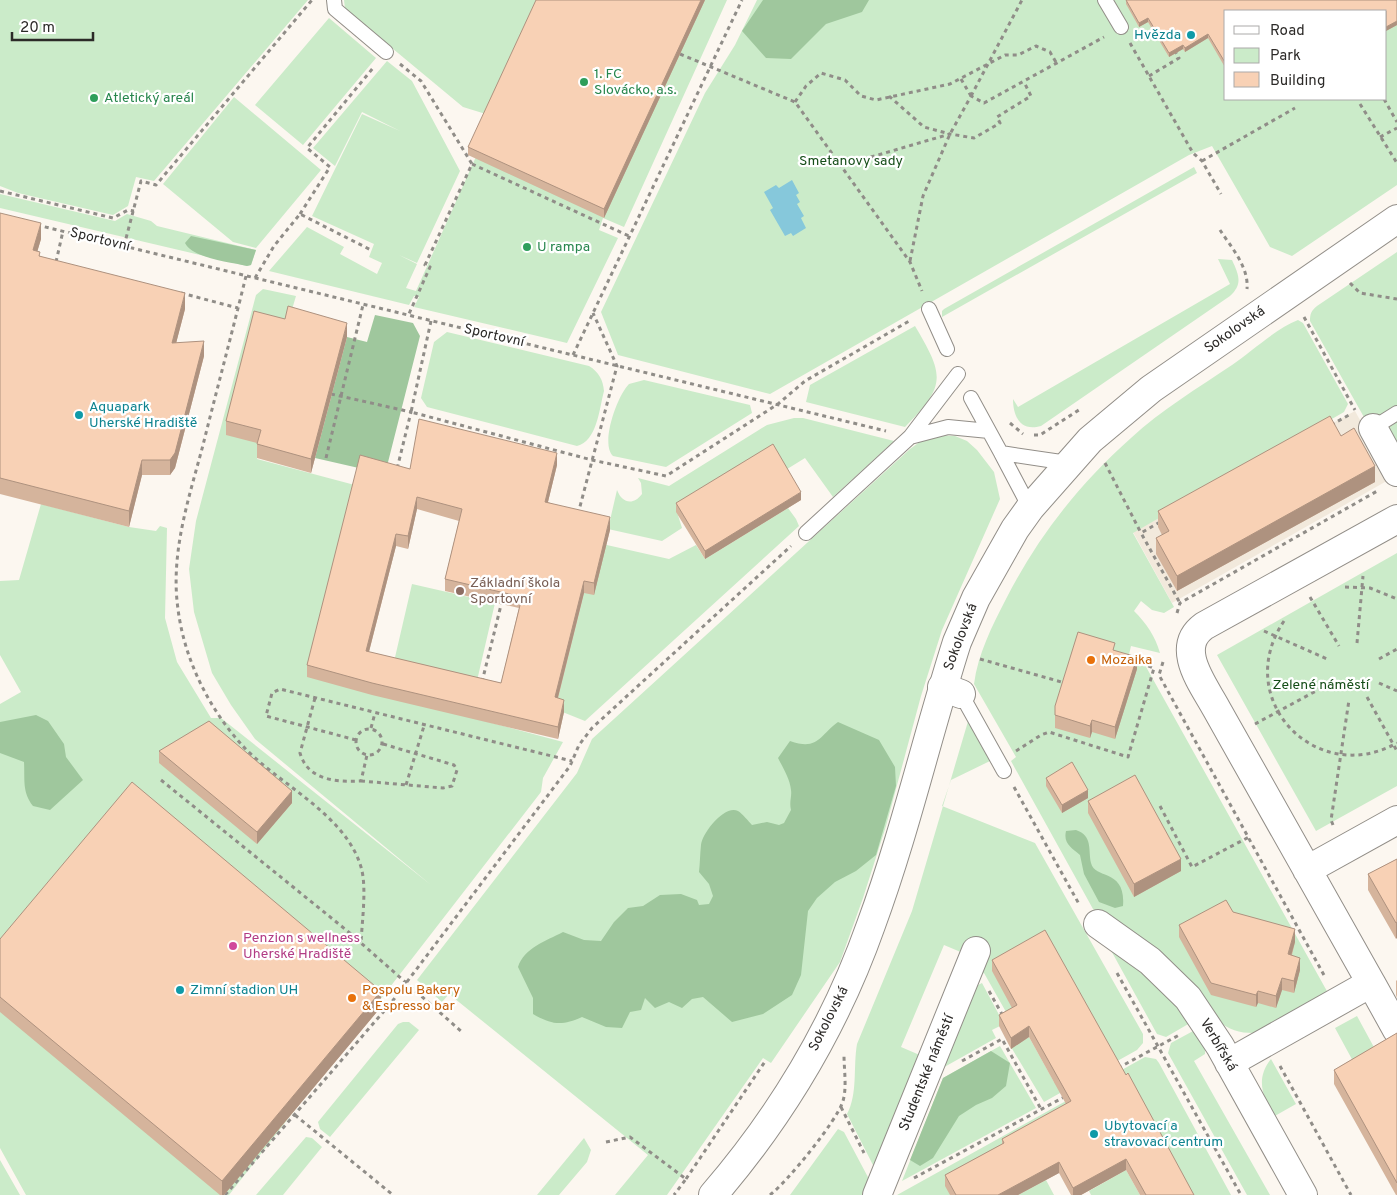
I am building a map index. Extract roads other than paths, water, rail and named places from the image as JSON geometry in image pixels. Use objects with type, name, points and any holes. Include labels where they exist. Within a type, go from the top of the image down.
[{"type":"street","name":"Sokolovská","points":[[713,1195],[766,1129],[820,1040],[844,993],[872,924],[906,818],[952,691],[957,642],[976,598],[1002,549],[1030,508],[1068,462],[1130,404],[1285,294],[1397,219]]},
{"type":"street","points":[[1373,428],[1391,479]]},
{"type":"street","points":[[1397,519],[1204,626],[1192,640],[1192,662],[1397,1030]]},
{"type":"street","points":[[1307,870],[1397,820]]},
{"type":"street","name":"Verbířská","points":[[1090,916],[1150,961],[1188,998],[1205,1022],[1229,1063],[1303,1195]]},
{"type":"street","name":"Studentské náměstí","points":[[879,1190],[976,951]]},
{"type":"street","points":[[1229,1063],[1371,983]]},
{"type":"lane","points":[[334,0],[335,9],[386,52]]},
{"type":"lane","points":[[1105,0],[1121,27]]},
{"type":"lane","points":[[930,309],[948,348]]},
{"type":"lane","points":[[806,533],[910,437],[958,374]]},
{"type":"lane","points":[[970,398],[1030,508]]},
{"type":"lane","points":[[1373,428],[1397,413]]},
{"type":"lane","points":[[910,437],[948,427],[989,431]]},
{"type":"lane","points":[[1001,453],[1068,462]]},
{"type":"lane","points":[[952,691],[1004,771]]},
{"type":"water","points":[[792,180],[799,193],[796,195],[800,202],[797,204],[804,216],[801,218],[806,228],[793,236],[791,233],[785,236],[770,210],[773,208],[764,192],[776,185],[779,188]]},
{"type":"place","name":"Hvězda","points":[[1191,35]]},
{"type":"place","name":"1. FC Slovácko, a.s.","points":[[584,82]]},
{"type":"place","name":"Atletický areál","points":[[94,98]]},
{"type":"place","name":"U rampa","points":[[527,247]]},
{"type":"place","name":"Aquapark Uherské Hradiště","points":[[79,415]]},
{"type":"place","name":"Základní škola Sportovní","points":[[460,591]]},
{"type":"place","name":"Mozaika","points":[[1091,660]]},
{"type":"place","name":"Penzion s wellness Uherské Hradiště","points":[[233,946]]},
{"type":"place","name":"Zimní stadion UH","points":[[180,990]]},
{"type":"place","name":"Pospolu Bakery & Espresso bar","points":[[352,998]]},
{"type":"place","name":"Ubytovací a stravovací centrum","points":[[1094,1134]]},
{"type":"park label","name":"Smetanovy sady","points":[[851,161]]},
{"type":"park label","name":"Zelené náměstí","points":[[1321,685]]}]
